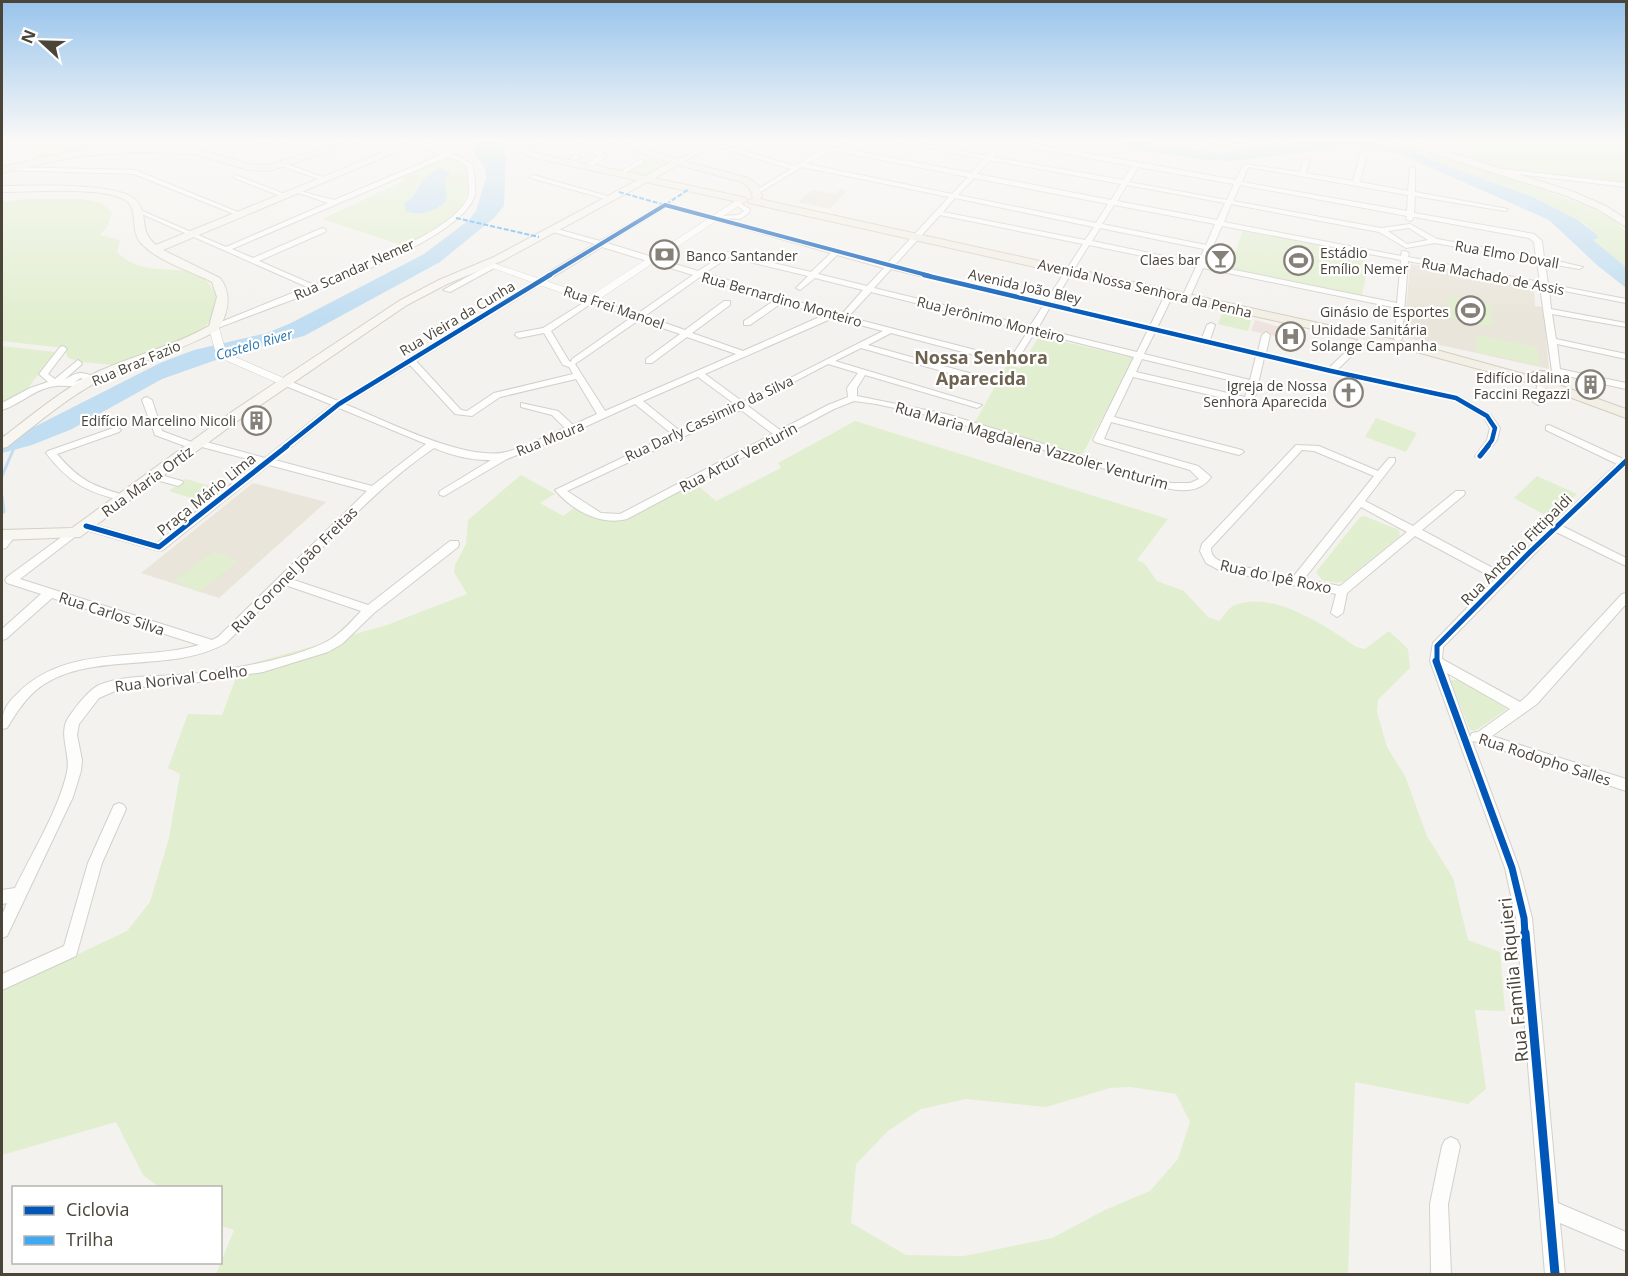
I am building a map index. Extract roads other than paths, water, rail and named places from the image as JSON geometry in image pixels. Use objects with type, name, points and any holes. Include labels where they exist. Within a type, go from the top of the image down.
[{"type":"main road","points":[[130,200],[138,211],[139,232],[146,242],[220,284],[223,302],[216,323]]},
{"type":"main road","points":[[156,249],[276,200]]},
{"type":"main road","name":"Rua Maria Ortiz","points":[[81,530],[196,444],[403,303],[435,285],[491,265],[606,200]]},
{"type":"main road","name":"Avenida Nossa Senhora da Penha","points":[[763,200],[1187,295],[1366,338],[1475,359]]},
{"type":"main road","points":[[1580,200],[1616,215],[1626,224]]},
{"type":"main road","name":"Avenida Nossa Senhora da Penha","points":[[1072,269],[1170,293],[1398,339],[1547,379],[1626,408]]},
{"type":"main road","name":"Rua Braz Fazio","points":[[2,444],[80,379],[198,337],[216,323]]},
{"type":"main road","name":"Avenida Nossa Senhora da Penha","points":[[1547,379],[1626,414]]},
{"type":"main road","points":[[4,538],[81,530]]},
{"type":"street","points":[[205,200],[241,214]]},
{"type":"street","points":[[324,200],[335,203]]},
{"type":"street","points":[[227,249],[343,200]]},
{"type":"street","name":"Rua Scandar Nemer","points":[[216,323],[315,288],[435,233],[456,218],[469,200]]},
{"type":"street","points":[[519,335],[549,328],[650,260],[749,200]]},
{"type":"street","points":[[842,318],[952,200]]},
{"type":"street","points":[[967,200],[1209,248]]},
{"type":"street","name":"Rua Machado de Assis","points":[[1089,200],[1626,301]]},
{"type":"street","points":[[1033,330],[1115,200]]},
{"type":"street","points":[[1206,200],[1381,230],[1410,226],[1435,241]]},
{"type":"street","points":[[1187,295],[1231,200]]},
{"type":"street","points":[[1333,200],[1531,236],[1538,241],[1552,341],[1547,379],[1538,402]]},
{"type":"street","points":[[1410,226],[1411,200]]},
{"type":"street","points":[[1450,200],[1505,209]]},
{"type":"street","name":"Avenida João Bley","points":[[665,205],[890,267],[1331,371],[1456,398],[1487,416],[1495,428],[1492,440],[1480,456]]},
{"type":"street","name":"Rua Vieira da Cunha","points":[[268,460],[339,404],[665,205]]},
{"type":"street","points":[[138,211],[190,236],[255,260],[315,288]]},
{"type":"street","points":[[939,213],[1401,306]]},
{"type":"street","name":"Rua Bernardino Monteiro","points":[[553,229],[842,318],[1012,362],[1033,330]]},
{"type":"street","points":[[255,260],[322,230]]},
{"type":"street","points":[[1381,230],[1406,246],[1435,241]]},
{"type":"street","name":"Rua Elmo Dovall","points":[[1435,241],[1579,267]]},
{"type":"street","points":[[1398,339],[1406,246]]},
{"type":"street","points":[[800,288],[835,253]]},
{"type":"street","name":"Rua Jerônimo Monteiro","points":[[698,275],[728,254],[1254,384]]},
{"type":"street","points":[[447,290],[491,265]]},
{"type":"street","name":"Rua Frei Manoel","points":[[491,265],[639,315],[741,353]]},
{"type":"street","points":[[549,328],[566,363],[573,363],[698,275]]},
{"type":"street","points":[[1170,293],[1108,419],[1239,452]]},
{"type":"street","points":[[747,323],[781,300]]},
{"type":"street","points":[[649,361],[727,303]]},
{"type":"street","points":[[1548,311],[1626,325]]},
{"type":"street","name":"Rua Moura","points":[[216,323],[216,342],[220,350],[229,358],[433,444],[473,456],[505,456],[573,430],[741,353],[832,315]]},
{"type":"street","points":[[1205,341],[1211,325]]},
{"type":"street","name":"Rua Darly Cassimiro da Silva","points":[[623,517],[612,519],[599,516],[560,490],[742,406],[826,361],[891,330]]},
{"type":"street","points":[[1131,374],[1249,401],[1266,335]]},
{"type":"street","points":[[1331,371],[1366,338]]},
{"type":"street","points":[[1552,341],[1626,356]]},
{"type":"street","points":[[860,345],[991,382]]},
{"type":"street","points":[[36,389],[43,374],[63,350]]},
{"type":"street","points":[[410,360],[458,412],[464,414],[469,414],[497,395],[578,376]]},
{"type":"street","points":[[826,361],[976,405]]},
{"type":"street","points":[[52,363],[80,379]]},
{"type":"street","points":[[78,363],[80,379]]},
{"type":"street","points":[[573,363],[578,376],[603,416]]},
{"type":"street","points":[[853,398],[852,388],[863,372]]},
{"type":"street","points":[[698,373],[781,435]]},
{"type":"street","points":[[43,374],[55,383]]},
{"type":"street","points":[[2,407],[36,389],[80,379]]},
{"type":"street","points":[[1547,379],[1626,386]]},
{"type":"street","name":"Rua Artur Venturin","points":[[623,517],[831,407],[853,398]]},
{"type":"street","name":"Rua Maria Magdalena Vazzoler Venturim","points":[[853,398],[943,416],[1177,487],[1190,487],[1205,479],[1205,474],[1187,465],[1098,440],[1108,419]]},
{"type":"street","points":[[147,400],[158,433],[268,460],[374,490]]},
{"type":"street","points":[[637,401],[680,435]]},
{"type":"street","points":[[524,405],[555,414],[573,430]]},
{"type":"street","points":[[1549,428],[1625,462]]},
{"type":"street","points":[[116,430],[51,453],[74,481],[123,498]]},
{"type":"street","name":"Rua Coronel João Freitas","points":[[213,645],[222,640],[374,490],[433,444]]},
{"type":"street","name":"Rua do Ipê Roxo","points":[[1379,475],[1316,448],[1299,447],[1206,547],[1206,553],[1212,561],[1223,567],[1342,591],[1460,493]]},
{"type":"street","points":[[444,493],[505,456]]},
{"type":"street","name":"Praça Mário Lima","points":[[81,530],[159,547],[268,460]]},
{"type":"street","points":[[1296,581],[1392,460]]},
{"type":"street","name":"Rua Antônio Fittipaldi","points":[[1436,661],[1437,646],[1502,578],[1625,462]]},
{"type":"street","name":"Praça Mário Lima","points":[[153,476],[178,483]]},
{"type":"street","points":[[1358,501],[1502,578]]},
{"type":"street","points":[[1555,527],[1626,562]]},
{"type":"street","name":"Rua Maria Ortiz","points":[[11,580],[81,530]]},
{"type":"street","name":"Rua Norival Coelho","points":[[2,931],[72,783],[75,760],[70,735],[73,722],[95,694],[122,683],[205,677],[300,658],[338,640],[370,610],[454,544]]},
{"type":"street","name":"Rua Carlos Silva","points":[[11,580],[213,645]]},
{"type":"street","points":[[284,580],[370,610]]},
{"type":"street","points":[[1337,614],[1342,591]]},
{"type":"street","points":[[2,636],[50,593]]},
{"type":"street","points":[[1480,738],[1521,709],[1626,597]]},
{"type":"street","points":[[2,724],[17,700],[28,689],[66,667],[175,655],[213,645]]},
{"type":"street","points":[[1436,661],[1521,709]]},
{"type":"street","name":"Rua Família Riquieri","points":[[1436,661],[1519,890],[1524,918],[1555,1275]]},
{"type":"street","name":"Rua Rodopho Salles","points":[[1464,733],[1626,785]]},
{"type":"street","points":[[2,982],[70,951],[95,863],[119,809]]},
{"type":"street","points":[[2,897],[18,895]]},
{"type":"street","points":[[1441,1275],[1439,1204],[1451,1146]]},
{"type":"street","points":[[1549,1209],[1626,1241]]},
{"type":"water","points":[[409,200],[446,200],[437,208],[427,212],[411,213],[406,211],[404,204]]},
{"type":"water","name":"Castelo River","points":[[479,200],[504,200],[504,206],[494,218],[440,262],[304,336],[236,353],[162,379],[72,429],[32,445],[2,453],[2,435],[32,428],[160,363],[194,350],[267,333],[291,323],[424,254],[469,220],[476,211]]},
{"type":"water","points":[[1503,200],[1538,200],[1578,220],[1597,235],[1598,238],[1593,240],[1626,267],[1626,288],[1597,265],[1549,220]]},
{"type":"waterway","points":[[2,476],[14,448]]},
{"type":"waterway","points":[[2,496],[4,512]]},
{"type":"place","name":"Banco Santander","points":[[665,255]]},
{"type":"place","name":"Claes bar","points":[[1221,259]]},
{"type":"place","name":"Estádio Emílio Nemer","points":[[1299,260]]},
{"type":"place","name":"Ginásio de Esportes","points":[[1470,311]]},
{"type":"place","name":"Unidade Sanitária Solange Campanha","points":[[1290,337]]},
{"type":"place","name":"Edifício Idalina Faccini Regazzi","points":[[1591,385]]},
{"type":"place","name":"Igreja de Nossa Senhora Aparecida","points":[[1348,393]]},
{"type":"place","name":"Edifício Marcelino Nicoli","points":[[257,420]]},
{"type":"district","name":"Nossa Senhora Aparecida","points":[[981,367]]}]
